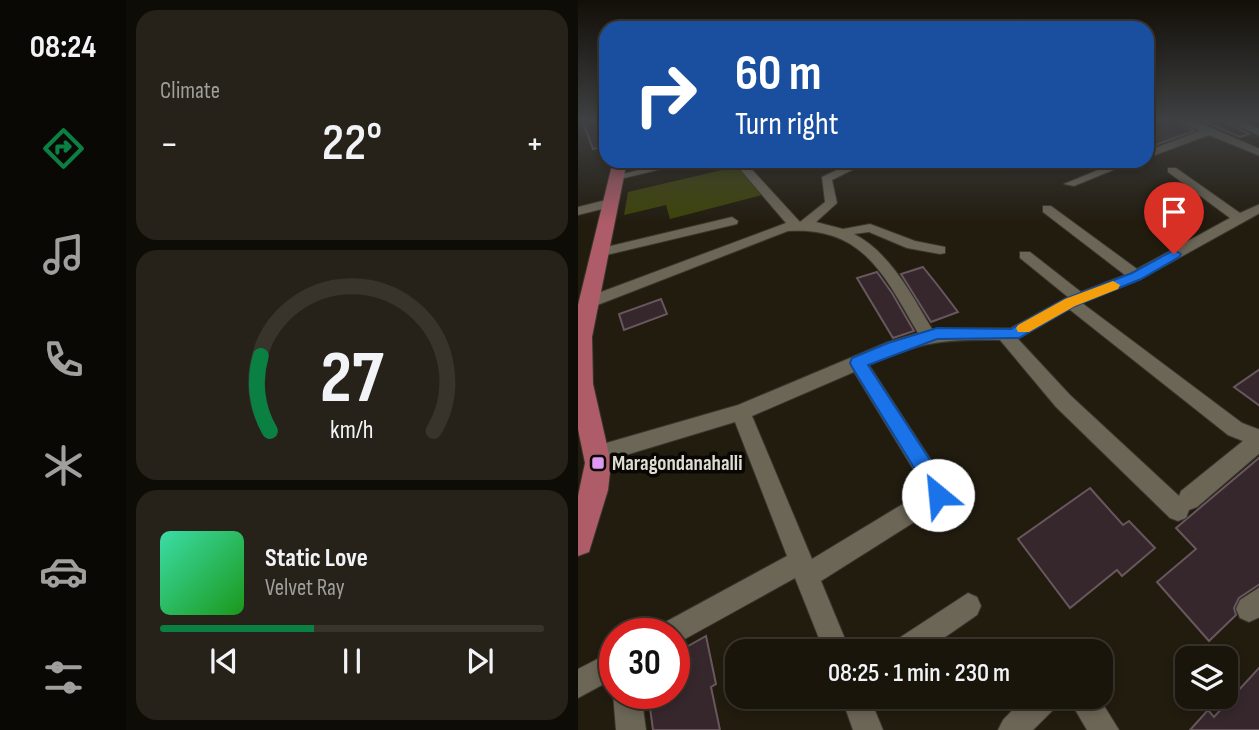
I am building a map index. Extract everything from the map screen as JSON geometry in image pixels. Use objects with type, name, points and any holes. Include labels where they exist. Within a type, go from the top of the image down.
[{"type":"main road","points":[[578,541],[594,490],[598,463],[581,384],[580,337],[618,169]]},
{"type":"street","points":[[745,168],[799,225],[837,228],[885,268],[927,336]]},
{"type":"street","points":[[590,302],[799,225],[831,202],[826,179],[850,168]]},
{"type":"street","points":[[1070,184],[1112,168]]},
{"type":"street","points":[[1172,170],[1239,218]]},
{"type":"street","points":[[578,211],[610,203]]},
{"type":"street","points":[[596,455],[741,412],[927,336],[957,333],[1013,334],[1075,300],[1136,276],[1259,208]]},
{"type":"street","points":[[1047,209],[1136,276]]},
{"type":"street","points":[[598,253],[732,220]]},
{"type":"street","points":[[845,232],[870,228],[912,245],[940,250]]},
{"type":"street","points":[[1005,335],[1063,401],[1184,505],[1259,440],[1235,429],[1075,300],[1025,255]]},
{"type":"street","points":[[690,624],[804,568],[938,495],[938,490],[858,363]]},
{"type":"street","points":[[741,412],[832,639]]},
{"type":"street","points":[[920,639],[968,606]]},
{"type":"street","points":[[578,684],[599,672]]},
{"type":"street","points":[[629,709],[631,730]]},
{"type":"street","points":[[860,709],[868,730]]},
{"type":"street","points":[[1013,730],[1033,709]]},
{"type":"street","points":[[1090,709],[1104,730]]},
{"type":"green space","points":[[730,168],[741,168],[762,195],[670,219],[666,205],[624,215],[628,192]]},
{"type":"building","points":[[923,267],[958,312],[931,322],[901,274]]},
{"type":"building","points":[[877,272],[914,331],[893,338],[857,278]]},
{"type":"building","points":[[661,299],[667,314],[624,330],[619,314]]},
{"type":"building","points":[[1260,369],[1260,406],[1234,387]]},
{"type":"building","points":[[1260,457],[1260,584],[1239,598],[1234,608],[1236,615],[1209,641],[1157,582],[1196,549],[1176,528]]},
{"type":"building","points":[[1090,488],[1123,525],[1129,521],[1155,548],[1122,576],[1117,570],[1070,608],[1018,539]]},
{"type":"building","points":[[706,636],[716,684],[711,687],[720,730],[653,730],[650,709],[690,709],[690,645]]},
{"type":"building","points":[[1260,667],[1260,730],[1190,730],[1208,710],[1214,717],[1221,709],[1238,709],[1238,691]]},
{"type":"slow traffic","points":[[1024,328],[1070,302],[1113,285]]},
{"type":"place","name":"Maragondanahalli","points":[[598,463]]},
{"type":"route","points":[[938,495],[938,490],[858,363],[894,347],[937,334],[1013,334],[1070,302],[1136,276],[1174,254]]}]
